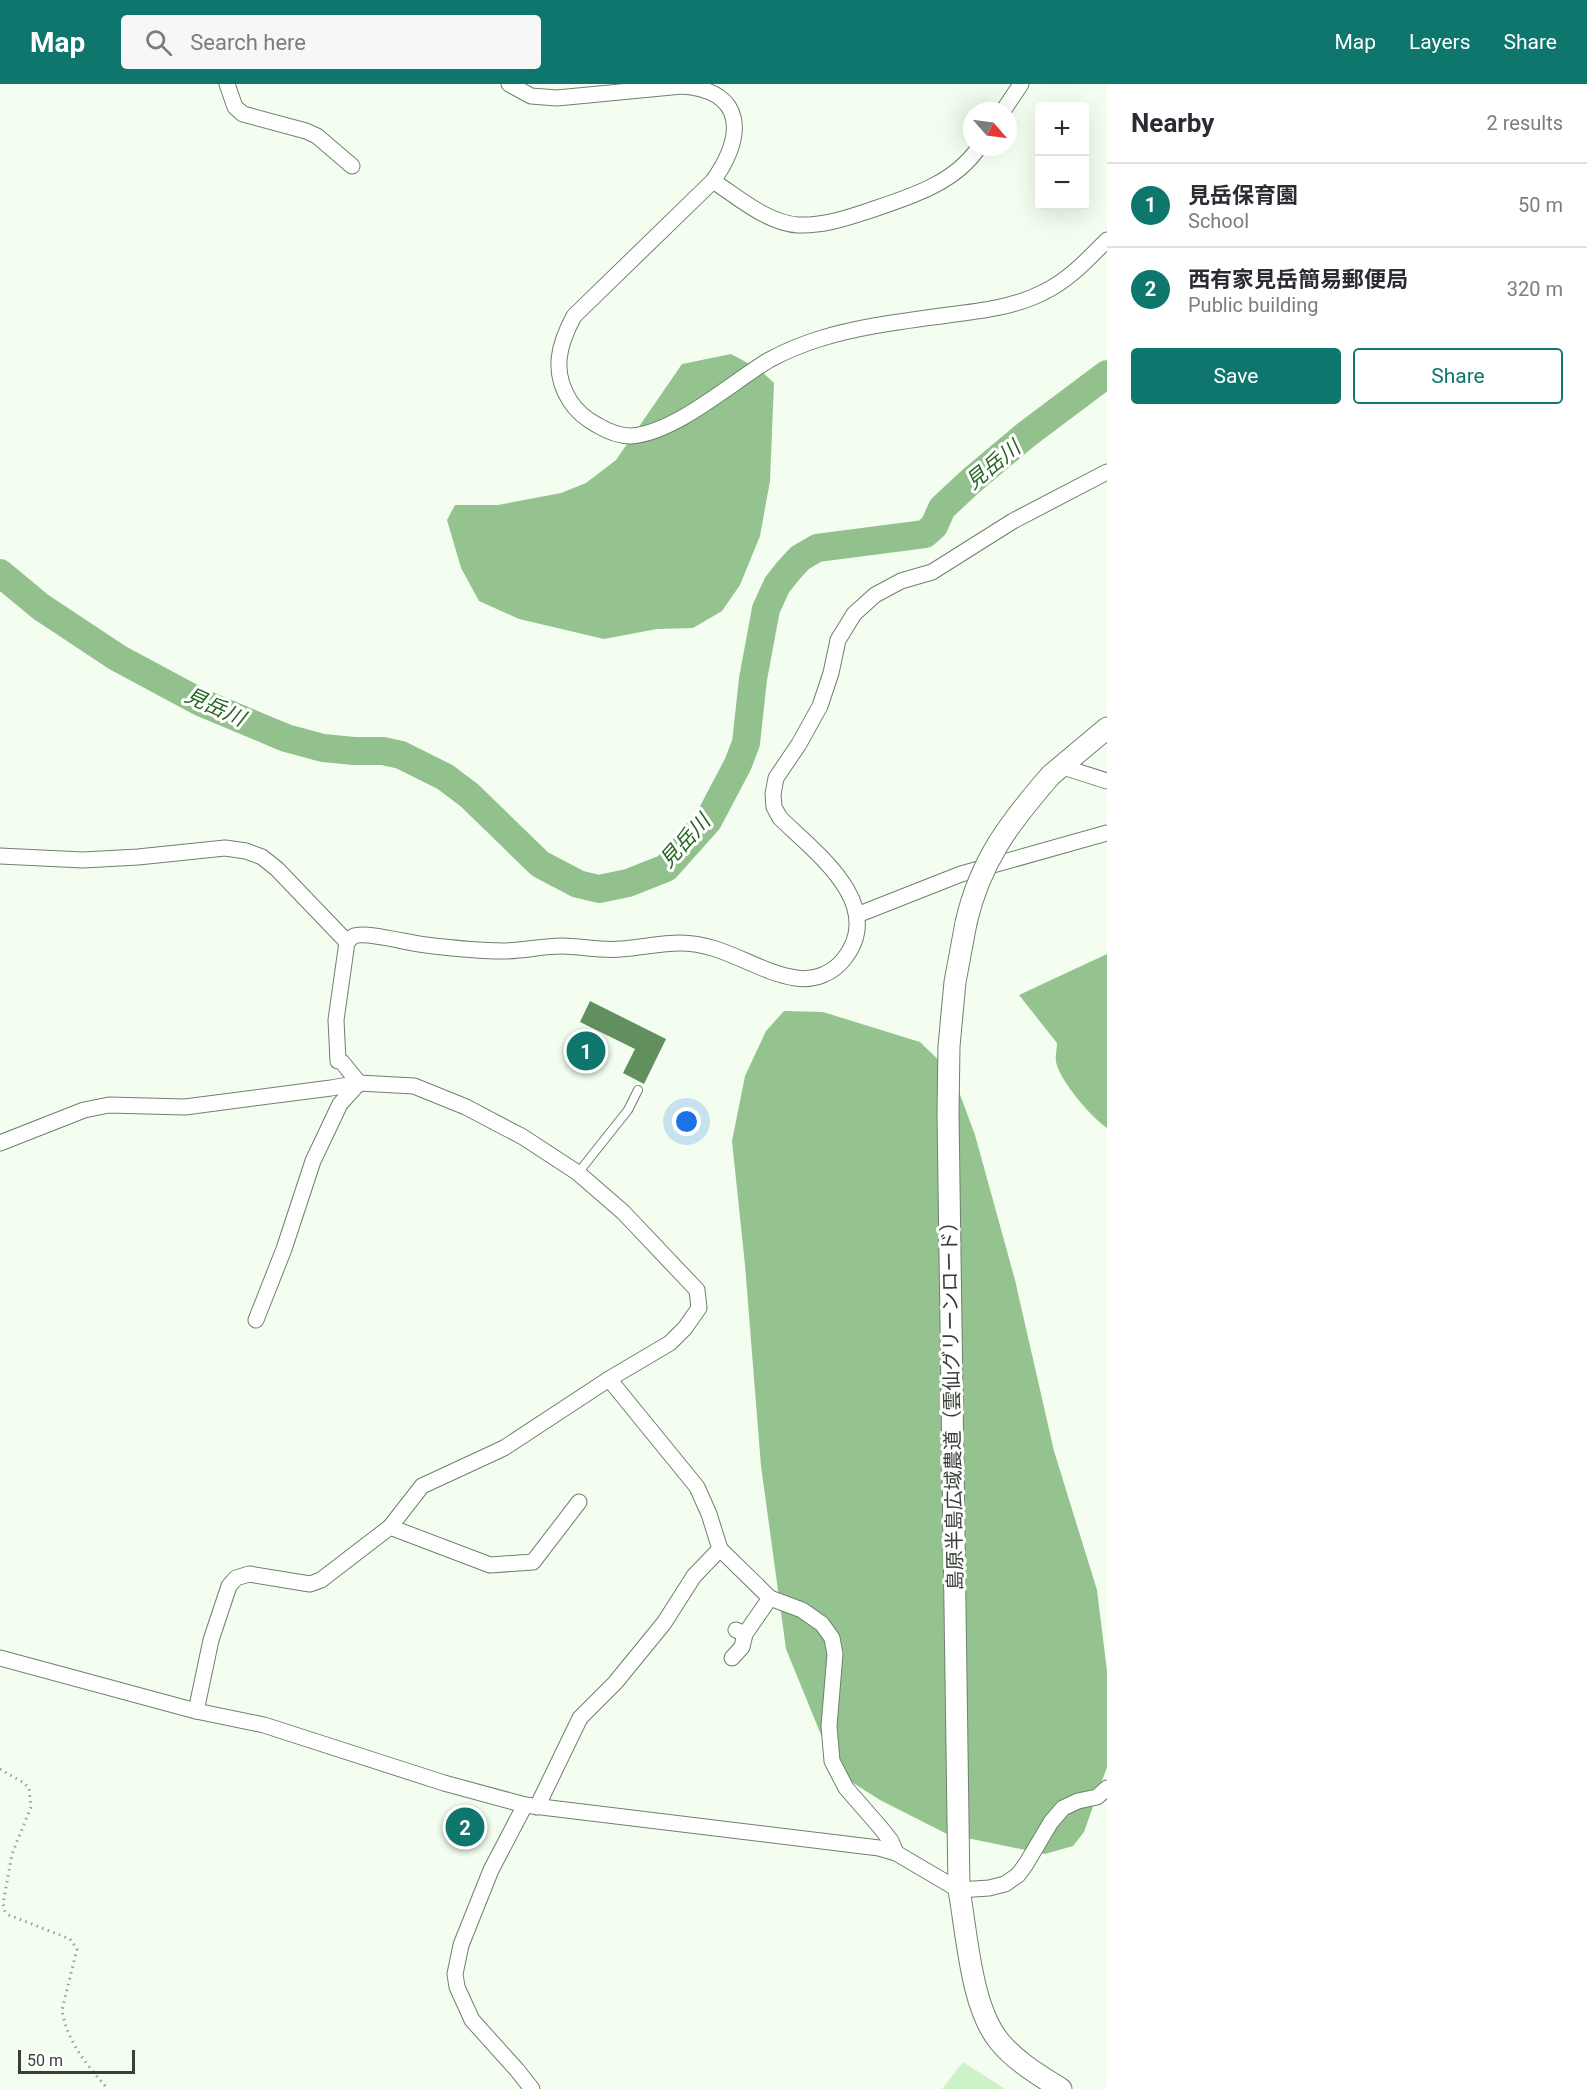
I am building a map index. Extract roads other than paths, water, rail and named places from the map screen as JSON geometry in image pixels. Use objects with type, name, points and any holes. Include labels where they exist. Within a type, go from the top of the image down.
[{"type":"street","points":[[227,84],[235,107],[243,114],[317,136],[352,166]]},
{"type":"street","points":[[509,84],[531,96],[557,98],[682,86],[700,88],[713,92],[724,101],[735,124],[729,156],[713,181],[574,316],[564,336],[558,357],[561,378],[570,400],[584,417],[609,433],[630,436],[659,429],[771,359],[818,339],[870,326],[1018,303],[1046,291],[1072,274],[1107,240]]},
{"type":"street","points":[[1009,102],[1021,84]]},
{"type":"street","points":[[713,181],[773,218],[797,225],[823,224],[912,196],[945,179],[963,166],[971,156]]},
{"type":"street","points":[[359,1083],[342,1062],[338,1061],[336,1020],[348,942],[354,936],[368,935],[425,945],[503,951],[560,946],[618,950],[681,943],[724,950],[778,974],[798,978],[819,977],[837,969],[849,953],[856,936],[857,915],[851,896],[841,878],[780,818],[774,807],[773,794],[776,778],[799,744],[820,706],[831,673],[838,640],[854,614],[875,595],[902,581],[932,572],[1013,521],[1107,472]]},
{"type":"street","name":"島原半島広域農道（雲仙グリーンロード）","points":[[1061,2089],[1018,2059],[999,2041],[984,2018],[977,1995],[959,1890],[949,1206],[949,1046],[954,992],[966,923],[972,898],[990,855],[1022,809],[1056,771],[1107,728]]},
{"type":"street","points":[[1056,771],[1107,781]]},
{"type":"street","points":[[857,915],[961,874],[1107,833]]},
{"type":"street","points":[[0,856],[83,860],[225,848],[246,850],[262,857],[277,869],[348,942]]},
{"type":"street","points":[[256,1320],[284,1249],[313,1161],[340,1104],[359,1083]]},
{"type":"street","points":[[0,1143],[84,1110],[109,1105],[185,1107],[359,1083],[414,1086],[466,1107],[523,1137],[578,1173],[623,1212],[697,1290],[700,1299],[699,1308],[685,1328],[670,1343],[609,1379],[504,1448],[422,1486],[390,1527],[321,1580],[310,1584],[249,1574],[236,1578],[229,1586],[211,1640],[196,1711]]},
{"type":"street","points":[[609,1379],[697,1487],[709,1514],[720,1549],[770,1598],[802,1610],[822,1624],[832,1638],[835,1654],[829,1726],[832,1761],[846,1788],[891,1841],[896,1853]]},
{"type":"street","points":[[390,1527],[490,1565],[533,1562],[579,1502]]},
{"type":"street","points":[[532,2089],[472,2020],[460,1995],[455,1974],[461,1945],[491,1870],[531,1806],[580,1718],[615,1683],[664,1623],[694,1576],[720,1549]]},
{"type":"street","points":[[732,1658],[742,1647],[741,1632],[770,1598]]},
{"type":"street","points":[[0,1658],[196,1711],[264,1725],[444,1783],[531,1806],[879,1848],[896,1853],[959,1890],[989,1888],[1005,1884],[1018,1875],[1051,1822],[1063,1808],[1078,1801],[1104,1795]]},
{"type":"lane","points":[[578,1173],[628,1110],[638,1090]]},
{"type":"waterway","name":"見岳川","points":[[0,573],[41,607],[118,658],[200,702],[286,738],[323,748],[383,751],[401,755],[445,777],[469,795],[540,864],[578,884],[599,889],[628,883],[666,868],[708,821],[738,764],[746,743],[753,679],[766,609],[777,585],[800,558],[817,548],[925,534],[934,526],[942,508],[971,481],[1027,434],[1107,374]]},
{"type":"place","name":"見岳保育園","points":[[586,1051]]},
{"type":"place","name":"西有家見岳簡易郵便局","points":[[465,1827]]}]
